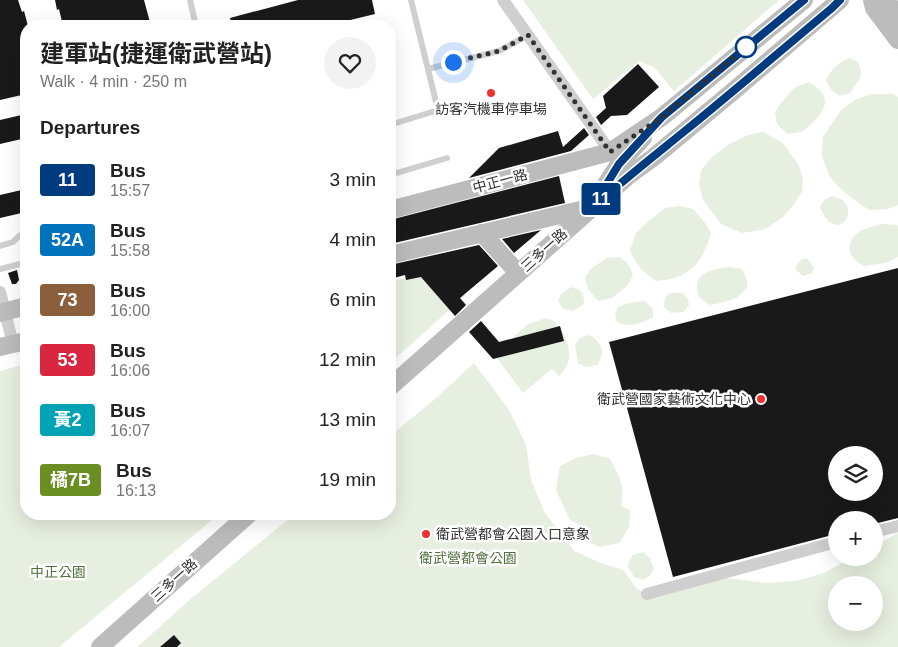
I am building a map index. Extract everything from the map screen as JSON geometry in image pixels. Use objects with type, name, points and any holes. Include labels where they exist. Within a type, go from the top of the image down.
[{"type":"street","points":[[503,0],[619,164]]},
{"type":"street","name":"三多一路","points":[[396,382],[592,208],[619,164],[662,117],[804,0]]},
{"type":"street","name":"三多一路","points":[[619,164],[654,157],[840,0]]},
{"type":"street","points":[[872,0],[874,8],[898,40]]},
{"type":"street","points":[[886,0],[898,17]]},
{"type":"street","name":"中正一路","points":[[396,209],[619,164]]},
{"type":"street","points":[[396,254],[592,208]]},
{"type":"street","points":[[482,233],[518,273]]},
{"type":"street","points":[[0,292],[3,312],[13,344]]},
{"type":"street","points":[[3,312],[20,308]]},
{"type":"street","name":"三多一路","points":[[100,647],[242,520]]},
{"type":"street","points":[[883,530],[898,526]]},
{"type":"street","points":[[647,594],[828,544]]},
{"type":"lane","points":[[190,0],[195,20]]},
{"type":"lane","points":[[396,123],[438,110],[411,0]]},
{"type":"lane","points":[[428,69],[499,51],[528,35]]},
{"type":"lane","points":[[396,174],[447,158]]},
{"type":"lane","points":[[0,246],[13,242],[20,235]]},
{"type":"lane","points":[[0,269],[20,264]]},
{"type":"green space","points":[[523,0],[779,0],[674,91],[654,67],[639,61],[593,99]]},
{"type":"green space","points":[[849,58],[858,62],[861,71],[860,78],[850,93],[840,96],[832,91],[826,81],[835,67]]},
{"type":"green space","points":[[808,82],[815,86],[824,96],[825,101],[822,111],[804,130],[787,134],[777,124],[775,113],[794,88]]},
{"type":"green space","points":[[871,94],[893,94],[898,97],[898,205],[888,209],[869,210],[849,196],[835,183],[828,173],[822,155],[823,137],[841,110],[855,100]]},
{"type":"green space","points":[[763,132],[783,143],[799,166],[803,179],[802,191],[783,217],[765,229],[742,233],[721,224],[703,200],[699,184],[701,170],[712,157],[726,146],[745,136]]},
{"type":"green space","points":[[833,196],[841,199],[846,205],[848,212],[847,218],[839,225],[832,224],[820,207],[824,200]]},
{"type":"green space","points":[[679,206],[693,209],[705,223],[711,234],[703,254],[690,270],[675,278],[656,281],[640,268],[630,250],[636,233],[646,223],[665,208]]},
{"type":"green space","points":[[882,224],[897,225],[898,227],[898,257],[885,263],[864,266],[852,256],[849,249],[851,241],[861,231]]},
{"type":"green space","points":[[620,257],[629,265],[633,275],[628,285],[612,298],[598,301],[588,289],[585,277],[592,268],[607,258]]},
{"type":"green space","points":[[802,259],[808,259],[814,268],[812,273],[803,276],[796,270],[797,264]]},
{"type":"green space","points":[[728,267],[742,269],[748,286],[735,298],[710,305],[702,300],[697,291],[700,277],[708,272]]},
{"type":"green space","points":[[447,273],[466,295],[396,358],[396,280]]},
{"type":"green space","points":[[571,287],[578,289],[582,293],[584,300],[584,304],[573,311],[563,309],[558,301],[561,294]]},
{"type":"green space","points":[[670,293],[683,293],[688,299],[689,305],[684,312],[671,313],[664,307],[665,298]]},
{"type":"green space","points":[[645,301],[653,309],[653,317],[635,324],[627,325],[617,322],[615,314],[618,307],[629,303]]},
{"type":"green space","points":[[546,318],[558,324],[566,338],[569,354],[568,361],[559,376],[552,369],[523,393],[494,354],[528,324]]},
{"type":"green space","points":[[590,335],[600,345],[602,352],[597,365],[586,367],[578,363],[575,344],[581,337]]},
{"type":"green space","name":"衛武營都會公園","points":[[474,363],[513,418],[526,445],[531,480],[545,513],[574,551],[623,570],[637,589],[655,598],[726,578],[765,583],[796,581],[824,573],[837,566],[883,566],[883,541],[898,533],[898,647],[137,647],[193,597],[288,520],[396,520],[396,431]]},
{"type":"green space","name":"中正公園","points":[[20,366],[20,520],[212,520],[59,647],[0,647],[0,371]]},
{"type":"green space","points":[[594,454],[610,459],[621,481],[621,506],[630,510],[629,527],[619,543],[600,547],[578,538],[586,528],[570,520],[556,490],[560,466],[576,458]]},
{"type":"green space","points":[[643,552],[649,557],[654,568],[650,576],[643,580],[634,577],[628,567],[633,555]]},
{"type":"building","points":[[0,0],[18,0],[26,20],[20,20],[20,95],[0,100]]},
{"type":"building","points":[[55,0],[144,0],[149,20],[62,20],[59,9],[57,10]]},
{"type":"building","points":[[298,0],[372,0],[375,14],[350,20],[230,20],[230,18]]},
{"type":"building","points":[[638,64],[659,87],[627,115],[611,116],[601,125],[596,117],[606,108],[603,96]]},
{"type":"building","points":[[20,115],[20,139],[0,144],[0,120]]},
{"type":"building","points":[[584,128],[589,135],[571,151],[469,178],[499,148],[558,131],[563,147]]},
{"type":"building","points":[[559,176],[565,203],[396,243],[396,218]]},
{"type":"building","points":[[20,190],[20,213],[0,218],[0,195]]},
{"type":"building","points":[[541,230],[514,253],[502,239]]},
{"type":"building","points":[[479,245],[498,266],[460,298],[466,305],[455,316],[421,277],[406,280],[405,275],[396,277],[396,264]]},
{"type":"building","name":"衛武營國家藝術文化中心","points":[[898,268],[898,518],[883,522],[883,511],[828,511],[828,536],[673,577],[609,342]]},
{"type":"building","points":[[17,270],[19,280],[16,284],[12,284],[8,273]]},
{"type":"building","points":[[481,321],[499,342],[560,326],[564,341],[493,359],[469,332]]},
{"type":"building","points":[[174,635],[181,643],[177,647],[160,647]]},
{"type":"bus line","name":"11","points":[[804,0],[662,117],[619,164],[592,208],[628,176],[732,93],[840,0]]},
{"type":"place","name":"訪客汽機車停車場","points":[[491,93]]},
{"type":"place","name":"衛武營國家藝術文化中心","points":[[761,399]]},
{"type":"place","name":"衛武營都會公園入口意象","points":[[426,534]]},
{"type":"route","points":[[453,62],[499,51],[528,35],[610,152],[662,117],[746,47]]}]
